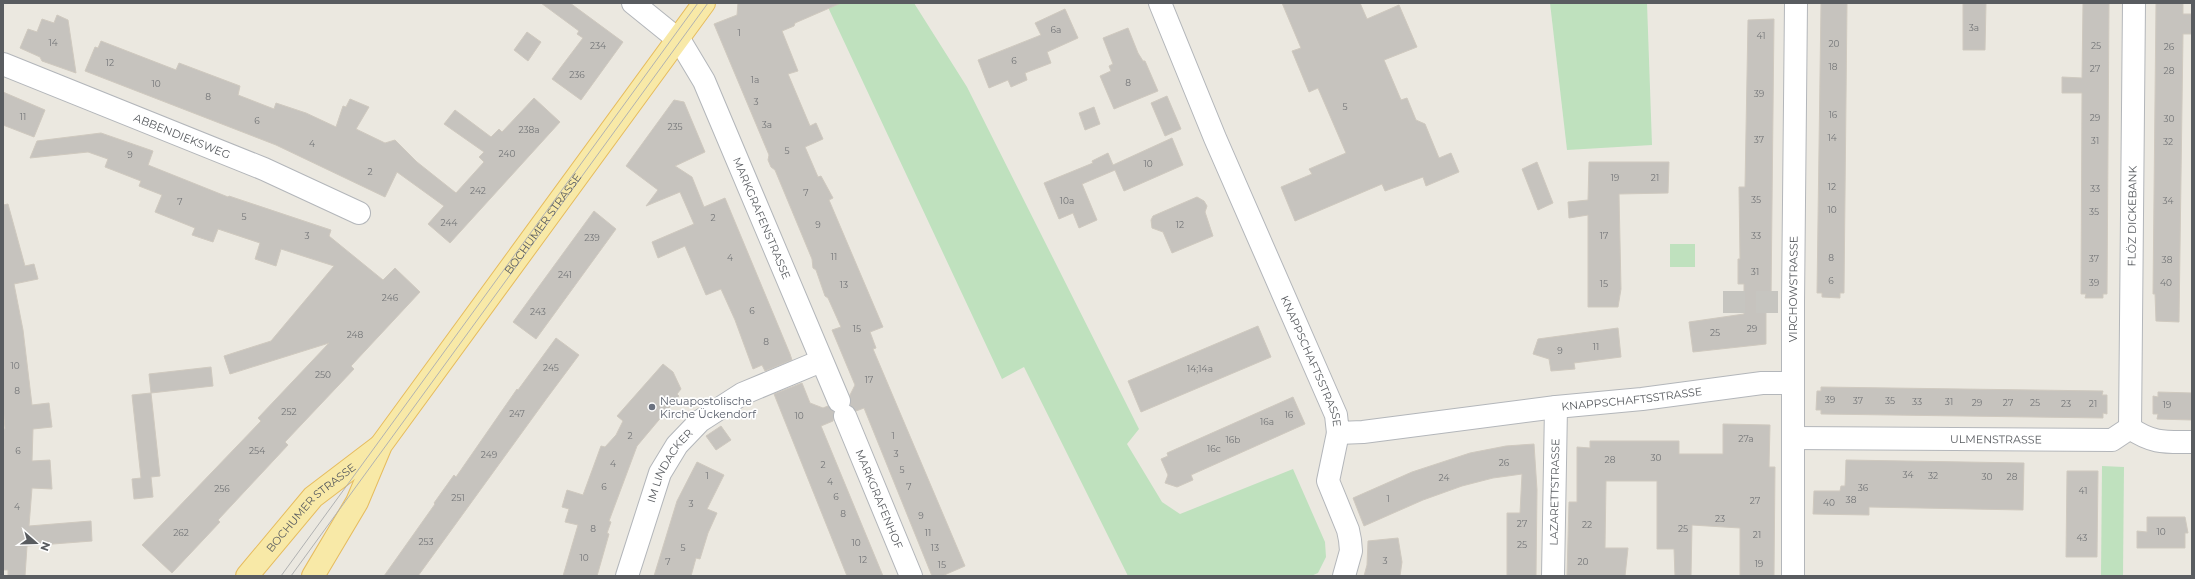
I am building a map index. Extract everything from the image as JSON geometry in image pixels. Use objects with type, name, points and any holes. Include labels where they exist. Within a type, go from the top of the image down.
[{"type":"main road","name":"BOCHUMER STRASSE","points":[[313,576],[357,502],[381,445],[704,3]]},
{"type":"main road","name":"BOCHUMER STRASSE","points":[[247,576],[313,497],[381,445]]},
{"type":"street","name":"MARKGRAFENSTRASSE","points":[[633,3],[678,39],[704,81],[717,107],[844,413]]},
{"type":"street","name":"KNAPPSCHAFTSSTRASSE","points":[[1160,3],[1218,146],[1336,415],[1338,432],[1400,427],[1556,407],[1642,399],[1762,383],[1792,383]]},
{"type":"street","name":"VIRCHOWSTRASSE","points":[[1793,576],[1792,383],[1796,3]]},
{"type":"street","name":"FLÖZ DICKEBANK","points":[[2130,428],[2134,3]]},
{"type":"street","name":"ABBENDIEKSWEG","points":[[3,64],[264,169],[358,213]]},
{"type":"street","name":"IM LINDACKER","points":[[627,576],[660,474],[677,445],[700,421],[742,394],[822,360]]},
{"type":"street","name":"LAZARETTSTRASSE","points":[[1553,576],[1556,407]]},
{"type":"street","name":"MARKGRAFENHOF","points":[[844,413],[911,576]]},
{"type":"street","points":[[2130,428],[2155,442],[2192,442]]},
{"type":"street","name":"ULMENSTRASSE","points":[[1793,438],[2112,440],[2130,428]]},
{"type":"street","points":[[1338,432],[1328,481],[1348,530],[1350,540],[1350,551],[1344,576]]},
{"type":"green space","points":[[826,3],[914,3],[967,87],[1139,429],[1127,444],[1162,502],[1180,514],[1293,469],[1325,542],[1326,557],[1318,573],[1311,576],[1128,576],[1024,367],[1002,379]]},
{"type":"green space","points":[[1550,3],[1647,3],[1652,145],[1567,150]]},
{"type":"green space","points":[[1670,244],[1695,244],[1695,267],[1670,267]]},
{"type":"green space","points":[[2102,466],[2124,467],[2123,576],[2101,576]]},
{"type":"building","points":[[541,3],[570,3],[623,42],[581,100],[552,79],[583,38],[577,34],[579,31]]},
{"type":"building","points":[[738,3],[841,3],[795,23],[794,26],[782,31],[798,71],[788,74],[810,126],[816,123],[823,139],[805,147],[818,177],[821,176],[833,198],[829,200],[883,327],[870,332],[876,348],[873,349],[965,566],[942,576],[932,576],[864,408],[856,411],[850,405],[850,395],[855,385],[832,330],[841,327],[828,298],[825,296],[816,270],[813,268],[812,259],[775,170],[771,167],[768,160],[769,155],[714,24],[737,15]]},
{"type":"building","points":[[1282,3],[1360,3],[1367,19],[1399,5],[1417,47],[1384,60],[1401,100],[1407,98],[1416,120],[1425,124],[1439,158],[1451,153],[1459,172],[1426,186],[1423,177],[1385,191],[1382,184],[1295,221],[1281,187],[1312,174],[1309,169],[1346,153],[1318,88],[1309,92],[1292,51],[1301,48]]},
{"type":"building","points":[[1821,3],[1847,3],[1844,293],[1840,293],[1840,298],[1822,297],[1822,293],[1817,293]]},
{"type":"building","points":[[1963,3],[1986,3],[1985,50],[1963,50]]},
{"type":"building","points":[[2083,3],[2109,3],[2107,294],[2103,294],[2103,298],[2085,298],[2086,294],[2081,294],[2082,93],[2062,93],[2062,77],[2082,78]]},
{"type":"building","points":[[2156,3],[2183,3],[2183,14],[2192,14],[2192,34],[2183,34],[2179,322],[2156,321],[2155,294],[2153,294]]},
{"type":"building","points":[[1065,9],[1078,38],[1047,52],[1051,63],[1025,73],[1027,80],[1011,87],[1008,80],[989,88],[978,60],[1041,35],[1035,23]]},
{"type":"building","points":[[57,15],[68,20],[76,73],[42,61],[40,57],[20,48],[28,29],[37,32],[42,19],[54,23]]},
{"type":"building","points":[[1774,19],[1771,301],[1766,300],[1766,344],[1693,352],[1689,322],[1744,314],[1744,284],[1738,284],[1738,259],[1740,259],[1739,187],[1745,187],[1748,20]]},
{"type":"building","points":[[1128,28],[1138,53],[1143,61],[1145,61],[1158,91],[1114,109],[1100,76],[1111,71],[1109,66],[1113,64],[1103,38]]},
{"type":"building","points":[[527,32],[541,42],[528,61],[514,50]]},
{"type":"building","points":[[101,41],[176,70],[179,63],[240,86],[238,95],[274,109],[276,103],[306,113],[336,127],[343,106],[346,107],[350,99],[369,107],[356,129],[385,143],[395,140],[417,162],[456,193],[484,162],[479,157],[484,152],[444,124],[455,110],[491,137],[499,129],[502,132],[534,98],[560,122],[450,243],[428,224],[444,206],[397,172],[385,197],[276,145],[85,71],[95,47],[98,48]]},
{"type":"building","points":[[3,92],[45,110],[34,137],[3,125]]},
{"type":"building","points":[[1167,96],[1181,129],[1165,136],[1151,103]]},
{"type":"building","points":[[674,100],[684,102],[705,152],[675,166],[692,177],[704,207],[725,198],[790,354],[792,360],[765,371],[762,365],[753,369],[735,320],[721,289],[706,295],[685,246],[658,258],[652,242],[694,224],[680,192],[646,206],[658,190],[626,166]]},
{"type":"building","points":[[1094,107],[1100,124],[1085,130],[1079,113]]},
{"type":"building","points":[[101,133],[153,151],[148,165],[228,197],[229,196],[331,230],[329,236],[383,280],[395,268],[420,292],[351,366],[354,369],[285,442],[288,445],[218,520],[220,522],[172,573],[142,545],[261,421],[258,418],[329,343],[230,374],[224,356],[271,341],[334,266],[281,249],[276,266],[255,259],[260,243],[218,229],[213,242],[192,235],[195,228],[155,212],[162,195],[139,186],[141,181],[105,167],[108,159],[88,152],[30,158],[37,141]]},
{"type":"building","points":[[1172,138],[1183,165],[1124,191],[1115,170],[1082,184],[1097,220],[1079,228],[1073,213],[1059,219],[1044,183],[1093,163],[1092,161],[1108,153],[1113,165]]},
{"type":"building","points":[[1537,162],[1553,203],[1538,210],[1522,169]]},
{"type":"building","points":[[1589,162],[1669,162],[1668,193],[1619,194],[1621,289],[1618,307],[1588,307],[1588,215],[1569,218],[1568,202],[1588,200]]},
{"type":"building","points":[[1197,197],[1204,201],[1207,206],[1205,212],[1213,236],[1172,253],[1163,232],[1152,228],[1151,220],[1153,216]]},
{"type":"building","points":[[8,204],[25,266],[34,264],[38,279],[14,284],[23,330],[32,405],[49,403],[52,427],[33,429],[32,461],[50,460],[52,489],[32,488],[29,526],[91,521],[92,541],[27,546],[25,576],[8,576],[8,570],[3,570],[3,429],[5,429],[3,407],[3,205]]},
{"type":"building","points":[[594,211],[616,229],[536,339],[513,322]]},
{"type":"building","points":[[1258,326],[1271,357],[1141,412],[1128,381]]},
{"type":"building","points":[[1618,328],[1621,357],[1574,363],[1575,369],[1551,371],[1549,359],[1533,354],[1538,339]]},
{"type":"building","points":[[556,338],[579,355],[418,576],[384,576],[454,475],[456,477],[517,389],[518,390]]},
{"type":"building","points":[[663,364],[673,372],[681,389],[677,394],[679,396],[637,446],[609,521],[611,522],[607,533],[609,534],[597,576],[563,576],[578,525],[565,522],[569,509],[562,507],[567,490],[583,495],[601,446],[605,447],[616,435],[623,421],[617,416]]},
{"type":"building","points":[[211,367],[213,386],[151,393],[149,374]]},
{"type":"building","points":[[802,383],[810,403],[823,408],[828,406],[834,412],[833,421],[821,426],[883,576],[847,576],[774,394]]},
{"type":"building","points":[[1821,387],[2103,391],[2102,395],[2107,395],[2107,414],[2103,413],[2103,418],[1821,414],[1821,410],[1816,410],[1817,391],[1821,391]]},
{"type":"building","points":[[2158,392],[2192,393],[2192,420],[2157,419],[2158,414],[2153,414],[2153,396],[2158,397]]},
{"type":"building","points":[[151,393],[160,476],[151,477],[153,497],[134,499],[132,479],[141,478],[132,395]]},
{"type":"building","points":[[1293,397],[1305,424],[1191,475],[1193,480],[1177,487],[1165,483],[1168,475],[1161,459],[1168,456],[1167,453]]},
{"type":"building","points":[[1723,424],[1770,425],[1769,467],[1775,467],[1774,576],[1740,576],[1740,528],[1692,525],[1691,576],[1675,576],[1674,549],[1657,549],[1657,481],[1606,481],[1605,548],[1628,548],[1625,576],[1567,576],[1569,502],[1577,502],[1577,447],[1590,448],[1590,441],[1679,441],[1679,454],[1723,454]]},
{"type":"building","points":[[721,426],[731,440],[716,450],[706,436]]},
{"type":"building","points":[[1534,444],[1537,490],[1536,576],[1507,576],[1507,513],[1520,513],[1522,474],[1493,478],[1462,486],[1423,500],[1364,526],[1353,498],[1412,472],[1470,453],[1506,446]]},
{"type":"building","points":[[1846,460],[2024,463],[2023,510],[1869,507],[1869,515],[1813,514],[1814,491],[1840,491],[1841,486],[1845,486]]},
{"type":"building","points":[[697,462],[724,475],[707,509],[717,513],[708,533],[700,559],[696,558],[691,576],[654,576],[677,501]]},
{"type":"building","points":[[2067,471],[2098,471],[2097,557],[2066,557]]},
{"type":"building","points":[[2147,517],[2185,517],[2188,533],[2185,533],[2185,548],[2137,548],[2137,531],[2147,532]]},
{"type":"building","points":[[1398,538],[1402,562],[1400,576],[1364,576],[1367,565],[1368,541]]},
{"type":"tunnel","points":[[1723,302],[1793,302]]},
{"type":"tram line","points":[[281,576],[698,3]]},
{"type":"tram line","points":[[291,576],[708,3]]},
{"type":"place","name":"Neuapostolische Kirche Ückendorf","points":[[652,407]]}]
